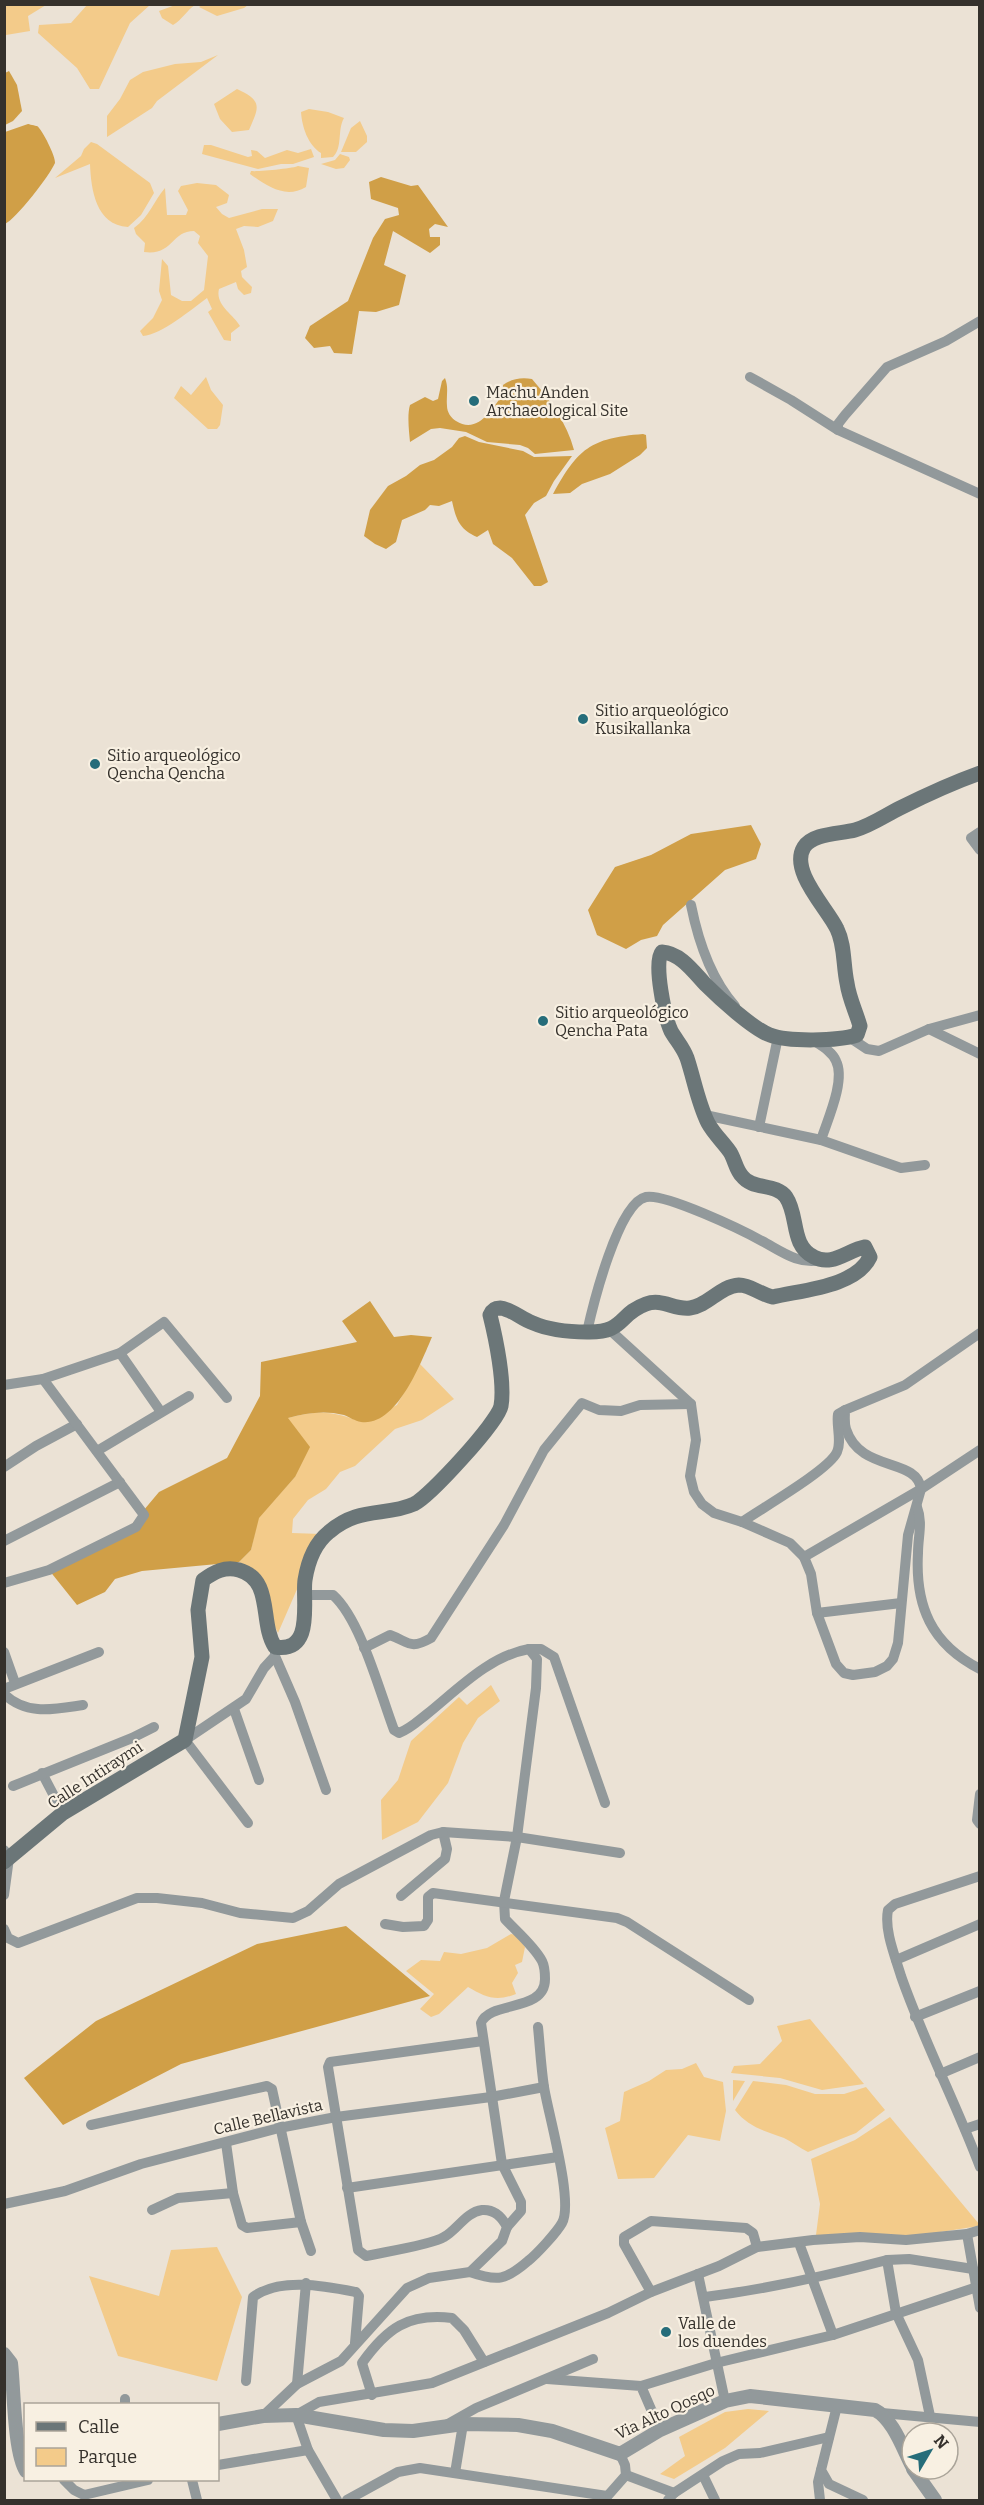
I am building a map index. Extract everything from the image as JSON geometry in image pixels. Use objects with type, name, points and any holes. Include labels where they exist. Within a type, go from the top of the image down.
[{"type":"main road","points":[[182,1742],[202,1657],[198,1610],[203,1580],[225,1569],[236,1569],[256,1579],[263,1589],[270,1639],[275,1652],[290,1646],[298,1638],[305,1623],[305,1580],[315,1545],[341,1523],[364,1513],[415,1504],[430,1493],[496,1418],[502,1398],[497,1349],[490,1315],[496,1308],[509,1309],[535,1324],[554,1329],[587,1332],[611,1331],[639,1306],[656,1301],[677,1308],[691,1308],[704,1304],[731,1287],[741,1285],[764,1296],[773,1297],[837,1282],[853,1274],[867,1263],[870,1257],[865,1247],[832,1260],[813,1257],[800,1244],[786,1197],[777,1190],[746,1182],[705,1115],[686,1056],[672,1032],[666,1016],[657,963],[659,954],[669,952],[679,958],[707,986],[752,1024],[771,1036],[811,1039],[856,1035],[861,1026],[847,984],[841,940],[837,928],[817,901],[807,882],[802,866],[804,846],[814,838],[858,829],[937,789],[980,773]]},
{"type":"main road","name":"Calle Intiraymi","points":[[6,1857],[63,1813],[182,1742]]},
{"type":"street","points":[[838,430],[838,424],[887,367],[945,341],[980,321]]},
{"type":"street","points":[[750,377],[838,430],[980,494]]},
{"type":"street","points":[[980,832],[971,838],[980,850]]},
{"type":"street","points":[[691,905],[713,973],[731,1001],[752,1024]]},
{"type":"street","points":[[849,1037],[874,1051],[928,1029],[980,1015]]},
{"type":"street","points":[[928,1029],[980,1054]]},
{"type":"street","points":[[759,1126],[778,1037]]},
{"type":"street","points":[[811,1039],[831,1054],[840,1071],[821,1140]]},
{"type":"street","points":[[705,1115],[821,1140],[900,1168],[925,1165]]},
{"type":"street","points":[[587,1332],[612,1243],[626,1213],[636,1201],[647,1196],[658,1197],[684,1206],[756,1238],[797,1260],[810,1262],[822,1259]]},
{"type":"street","points":[[4,1385],[43,1379],[120,1353],[164,1322],[227,1398]]},
{"type":"street","points":[[611,1331],[691,1404],[696,1440],[690,1476],[694,1492],[702,1503],[714,1513],[742,1522],[790,1543],[804,1557],[811,1574],[817,1613],[836,1665],[844,1673],[853,1675],[875,1672],[887,1666],[893,1659],[898,1643],[908,1535],[921,1488],[914,1474],[905,1469],[882,1464],[867,1456],[857,1447],[845,1427],[845,1410]]},
{"type":"street","points":[[742,1522],[817,1472],[836,1454],[838,1414],[904,1385],[980,1333]]},
{"type":"street","points":[[120,1353],[161,1412]]},
{"type":"street","points":[[4,1583],[49,1570],[136,1527],[144,1515],[43,1379]]},
{"type":"street","points":[[97,1451],[189,1396]]},
{"type":"street","points":[[364,1648],[390,1635],[409,1645],[420,1645],[431,1638],[504,1525],[544,1450],[582,1403],[599,1410],[621,1411],[640,1405],[691,1404]]},
{"type":"street","points":[[4,1467],[77,1424]]},
{"type":"street","points":[[804,1557],[921,1488],[980,1450]]},
{"type":"street","points":[[4,1541],[120,1482]]},
{"type":"street","points":[[916,1507],[921,1518],[917,1580],[919,1598],[934,1631],[954,1653],[980,1669]]},
{"type":"street","points":[[304,1595],[333,1595],[344,1607],[364,1648],[394,1730],[399,1733],[468,1680],[515,1652],[541,1649],[554,1657],[604,1803]]},
{"type":"street","points":[[817,1613],[901,1603]]},
{"type":"street","points":[[470,2272],[502,2241],[507,2227],[521,2211],[521,2202],[502,2164],[481,2023],[483,2017],[526,2003],[538,1994],[545,1984],[545,1968],[541,1960],[505,1919],[504,1901],[517,1837],[536,1688],[537,1659],[529,1650]]},
{"type":"street","points":[[4,1652],[10,1686],[99,1652]]},
{"type":"street","points":[[248,1823],[182,1742],[246,1699],[275,1652]]},
{"type":"street","points":[[275,1652],[326,1790]]},
{"type":"street","points":[[4,1694],[12,1701],[28,1708],[46,1710],[83,1705]]},
{"type":"street","points":[[234,1709],[259,1780]]},
{"type":"street","points":[[13,1786],[154,1727]]},
{"type":"street","points":[[42,1773],[63,1813]]},
{"type":"street","points":[[980,1794],[977,1820],[980,1824]]},
{"type":"street","points":[[401,1896],[445,1859],[447,1850],[443,1832]]},
{"type":"street","points":[[4,1929],[8,1938],[18,1943],[27,1941],[137,1898],[202,1903],[240,1913],[293,1917],[308,1911],[339,1884],[431,1835],[443,1832],[517,1837],[620,1853]]},
{"type":"street","points":[[4,1895],[6,1857]]},
{"type":"street","points":[[980,1876],[895,1904],[888,1910],[886,1919],[896,1960],[915,2018],[980,2168]]},
{"type":"street","points":[[385,1924],[418,1928],[424,1926],[428,1920],[428,1897],[433,1893],[617,1918],[627,1922],[749,2000]]},
{"type":"street","points":[[896,1960],[980,1924]]},
{"type":"street","points":[[915,2018],[980,1991]]},
{"type":"street","points":[[263,2416],[297,2384],[341,2361],[407,2288],[417,2282],[470,2272],[490,2279],[503,2278],[515,2272],[532,2258],[562,2223],[564,2197],[544,2087],[538,2027]]},
{"type":"street","points":[[483,2041],[330,2062],[328,2067],[358,2250],[366,2256],[443,2238],[481,2210],[492,2211],[500,2216],[507,2227]]},
{"type":"street","points":[[940,2074],[980,2057]]},
{"type":"street","points":[[91,2125],[267,2086],[272,2089],[301,2222],[310,2251]]},
{"type":"street","name":"Calle Bellavista","points":[[4,2204],[64,2191],[141,2164],[279,2128],[336,2117],[491,2097],[544,2087]]},
{"type":"street","points":[[965,2130],[980,2124]]},
{"type":"street","points":[[226,2143],[233,2193],[242,2225],[247,2228],[301,2222]]},
{"type":"street","points":[[347,2188],[558,2157]]},
{"type":"street","points":[[153,2210],[178,2198],[233,2193]]},
{"type":"street","points":[[651,2292],[624,2244],[624,2237],[651,2221],[746,2228],[753,2233],[757,2247]]},
{"type":"street","points":[[338,2500],[308,2450],[296,2415],[319,2402],[372,2395],[432,2383],[608,2313],[757,2247],[849,2238],[906,2240],[967,2234],[980,2230]]},
{"type":"street","points":[[967,2234],[974,2288],[980,2308]]},
{"type":"street","points":[[799,2243],[833,2335]]},
{"type":"street","points":[[705,2297],[813,2280],[887,2260],[909,2259],[973,2269]]},
{"type":"street","points":[[887,2260],[897,2313],[918,2360],[930,2416]]},
{"type":"street","points":[[698,2274],[705,2297],[725,2401]]},
{"type":"street","points":[[246,2381],[253,2297],[262,2291],[306,2283],[356,2292],[359,2296],[355,2343]]},
{"type":"street","points":[[297,2384],[306,2283]]},
{"type":"street","points":[[544,2379],[641,2385],[716,2363],[833,2335],[974,2288]]},
{"type":"street","points":[[372,2395],[362,2363],[379,2341],[397,2326],[414,2319],[452,2318],[464,2330],[484,2362]]},
{"type":"street","points":[[4,2354],[11,2363],[21,2416],[17,2442],[21,2464],[24,2468]]},
{"type":"street","points":[[445,2425],[476,2408],[593,2359]]},
{"type":"street","points":[[641,2385],[660,2430]]},
{"type":"street","name":"Via Alto Qosqo","points":[[219,2424],[263,2416],[296,2415],[384,2430],[414,2430],[463,2424],[518,2425],[552,2431],[620,2454],[660,2430],[725,2401],[750,2396],[875,2410],[882,2414]]},
{"type":"street","points":[[820,2500],[818,2482],[837,2406]]},
{"type":"street","points":[[882,2414],[930,2416],[980,2422]]},
{"type":"street","points":[[882,2414],[900,2445]]},
{"type":"street","points":[[455,2473],[463,2424]]},
{"type":"street","points":[[626,2475],[671,2497],[723,2461],[739,2454],[760,2453],[829,2437]]},
{"type":"street","points":[[219,2465],[308,2450]]},
{"type":"street","points":[[347,2500],[398,2472],[420,2468],[605,2498],[626,2475],[626,2465],[620,2454]]},
{"type":"street","points":[[821,2470],[829,2484],[863,2500]]},
{"type":"street","points":[[703,2475],[715,2500]]},
{"type":"street","points":[[65,2481],[74,2490],[84,2495],[144,2481]]},
{"type":"street","points":[[192,2481],[197,2500]]},
{"type":"street","points":[[922,2481],[935,2500]]},
{"type":"green space","points":[[178,4],[195,5],[173,25],[162,18],[159,11]]},
{"type":"green space","points":[[4,5],[46,5],[28,16],[30,31],[6,35]]},
{"type":"green space","points":[[87,5],[150,5],[130,23],[99,89],[90,89],[77,68],[38,33],[39,25],[71,23]]},
{"type":"green space","points":[[202,5],[248,5],[217,16],[199,7]]},
{"type":"green space","points":[[218,55],[157,101],[152,108],[107,137],[107,116],[120,99],[130,80],[143,72],[175,64],[201,62]]},
{"type":"green space","points":[[237,89],[255,101],[256,110],[249,130],[232,132],[220,119],[214,104]]},
{"type":"green space","points":[[309,109],[328,112],[344,118],[338,148],[333,157],[321,158],[321,153],[316,150],[306,135],[301,112]]},
{"type":"green space","points":[[360,121],[367,136],[367,142],[356,152],[341,152],[351,128]]},
{"type":"green space","points":[[91,142],[150,183],[154,193],[141,215],[128,227],[117,225],[102,213],[94,195],[90,164],[55,178],[81,156]]},
{"type":"green space","points":[[204,145],[211,145],[248,157],[252,156],[251,150],[257,151],[265,158],[287,150],[298,153],[311,149],[314,157],[293,164],[258,169],[202,154]]},
{"type":"green space","points":[[340,154],[349,157],[350,160],[344,168],[336,169],[321,164],[335,160]]},
{"type":"green space","points":[[298,166],[309,168],[306,187],[291,192],[270,187],[250,174],[251,171]]},
{"type":"green space","points":[[197,183],[216,185],[229,195],[227,203],[216,207],[229,218],[262,209],[278,209],[273,221],[258,227],[244,226],[236,229],[244,250],[247,267],[241,271],[242,277],[252,287],[251,293],[244,295],[238,289],[236,282],[219,289],[218,295],[222,305],[240,326],[231,333],[231,341],[224,340],[208,312],[212,309],[207,298],[167,326],[143,336],[140,331],[153,318],[162,300],[159,291],[162,259],[168,266],[171,295],[182,301],[191,301],[204,290],[208,256],[198,243],[200,236],[194,231],[186,232],[161,250],[144,252],[145,243],[136,234],[134,228],[144,219],[165,188],[167,215],[186,215],[188,210],[178,191],[181,186]]},
{"type":"green space","points":[[206,377],[211,390],[223,405],[220,425],[217,429],[208,429],[174,398],[181,386],[191,395]]},
{"type":"green space","points":[[420,1364],[454,1399],[422,1420],[395,1429],[355,1466],[340,1472],[326,1489],[308,1500],[293,1519],[292,1533],[321,1534],[278,1633],[258,1575],[239,1562],[251,1550],[258,1518],[295,1477],[288,1418],[325,1413],[362,1422],[397,1405]]},
{"type":"green space","points":[[491,1685],[500,1701],[478,1718],[463,1743],[448,1783],[418,1822],[382,1840],[381,1800],[398,1780],[411,1741],[459,1697],[467,1705]]},
{"type":"green space","points":[[511,1934],[516,1935],[525,1947],[522,1962],[515,1965],[518,1973],[512,1983],[516,1994],[497,1998],[468,1987],[439,2014],[431,2017],[420,2009],[434,1994],[406,1971],[421,1960],[440,1961],[444,1952],[461,1954],[487,1948]]},
{"type":"green space","points":[[810,2019],[864,2084],[822,2090],[780,2078],[731,2073],[734,2066],[760,2064],[782,2041],[777,2026]]},
{"type":"green space","points":[[696,2063],[704,2077],[723,2082],[726,2111],[720,2141],[688,2135],[654,2178],[618,2179],[605,2128],[620,2121],[624,2092],[649,2081],[666,2070],[682,2069]]},
{"type":"green space","points":[[733,2080],[745,2081],[733,2101]]},
{"type":"green space","points":[[753,2081],[786,2085],[815,2094],[844,2094],[866,2087],[885,2110],[856,2133],[808,2152],[784,2138],[751,2124],[735,2110]]},
{"type":"green space","points":[[890,2117],[979,2226],[908,2237],[816,2235],[820,2204],[811,2159],[855,2140]]},
{"type":"green space","points":[[217,2247],[242,2297],[217,2381],[118,2356],[89,2276],[159,2296],[171,2250]]},
{"type":"green space","points":[[748,2409],[769,2411],[725,2448],[674,2479],[660,2474],[685,2456],[679,2437],[725,2412]]},
{"type":"shaded area","points":[[9,71],[17,85],[22,111],[13,121],[5,125],[5,73]]},
{"type":"shaded area","points":[[28,124],[37,126],[42,132],[55,163],[32,196],[5,224],[5,132]]},
{"type":"shaded area","points":[[381,177],[411,186],[418,185],[448,227],[435,224],[429,229],[430,237],[440,237],[440,245],[430,253],[393,231],[384,265],[406,275],[399,305],[376,312],[359,311],[352,354],[334,353],[330,346],[314,348],[305,338],[310,326],[348,301],[373,238],[385,219],[399,215],[398,208],[371,199],[369,182]]},
{"type":"shaded area","points":[[445,378],[447,408],[450,415],[456,421],[471,425],[490,412],[503,394],[503,385],[516,379],[532,379],[557,412],[574,450],[535,454],[520,445],[487,442],[466,432],[440,428],[431,429],[410,442],[408,418],[410,405],[425,397],[433,401],[438,399],[442,381]]},
{"type":"shaded area","points":[[646,435],[647,448],[640,455],[610,474],[582,484],[570,493],[553,494],[570,466],[588,449],[610,439]]},
{"type":"shaded area","points":[[465,436],[479,442],[523,451],[534,457],[572,456],[546,496],[534,503],[525,515],[548,582],[541,586],[534,586],[512,558],[493,544],[488,530],[477,537],[466,531],[457,518],[452,501],[439,506],[430,505],[425,510],[402,520],[396,542],[386,549],[364,536],[370,510],[388,486],[420,465],[434,460],[452,447],[459,438]]},
{"type":"shaded area","points":[[751,825],[761,844],[756,859],[725,870],[663,925],[657,936],[641,940],[626,949],[597,935],[588,910],[615,867],[651,855],[691,834]]},
{"type":"shaded area","points":[[370,1301],[394,1337],[411,1335],[432,1337],[406,1391],[396,1404],[374,1421],[361,1422],[344,1415],[323,1412],[288,1418],[310,1447],[295,1477],[259,1518],[251,1550],[239,1562],[142,1571],[115,1579],[105,1592],[77,1605],[49,1570],[128,1529],[159,1492],[227,1458],[260,1396],[261,1362],[357,1342],[342,1321]]},
{"type":"shaded area","points":[[346,1926],[430,1996],[181,2064],[63,2125],[24,2078],[96,2021],[257,1944]]},
{"type":"place","name":"Machu Anden Archaeological Site","points":[[474,401]]},
{"type":"place","name":"Sitio arqueológico Kusikallanka","points":[[583,719]]},
{"type":"place","name":"Sitio arqueológico Qencha Qencha","points":[[95,764]]},
{"type":"place","name":"Sitio arqueológico Qencha Pata","points":[[543,1021]]},
{"type":"place","name":"Valle de los duendes","points":[[666,2332]]}]
